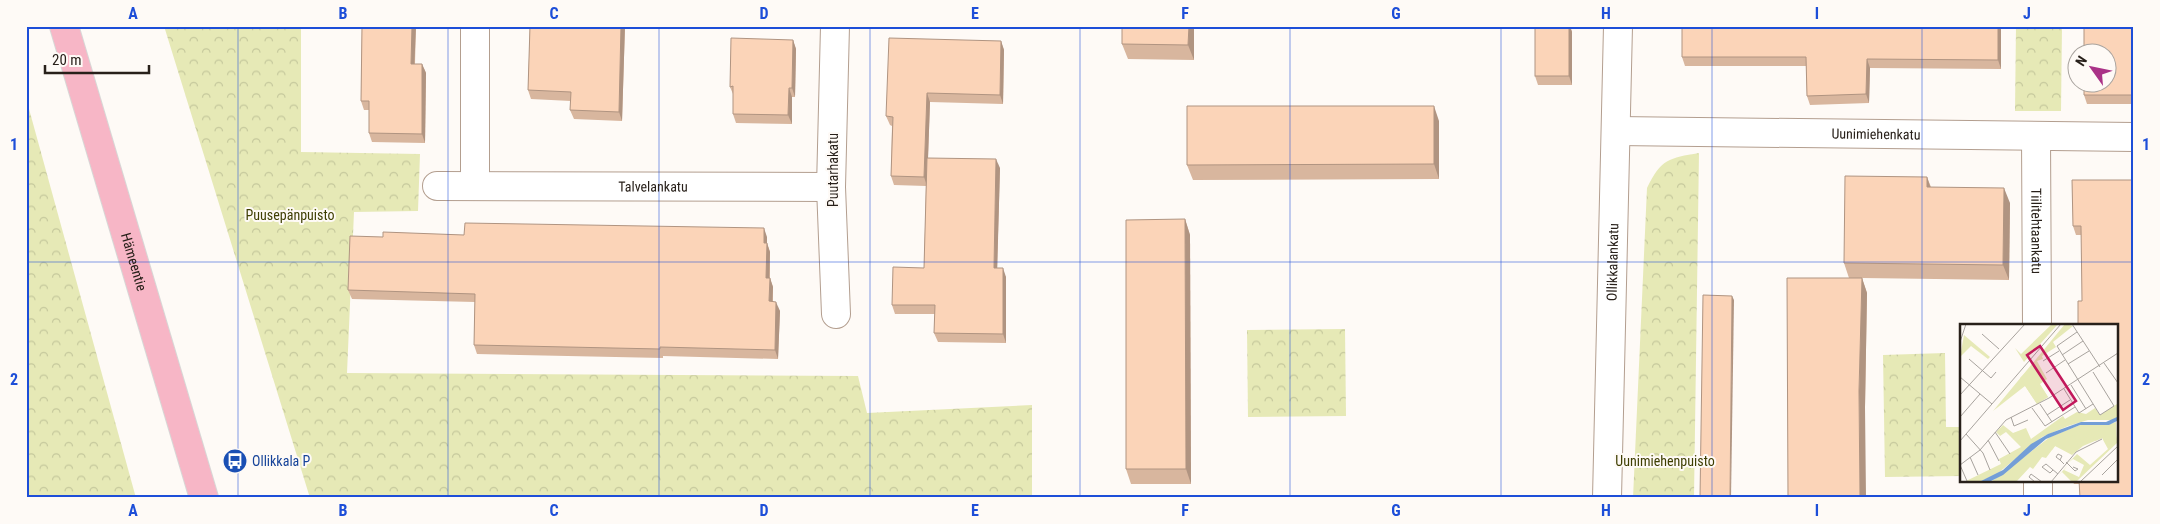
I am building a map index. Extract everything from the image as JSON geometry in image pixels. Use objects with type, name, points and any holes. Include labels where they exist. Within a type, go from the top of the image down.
[{"type":"main road","name":"Hämeentie","points":[[64,26],[204,498]]},
{"type":"street","points":[[475,26],[475,186]]},
{"type":"street","name":"Puutarhakatu","points":[[835,26],[831,188],[836,314]]},
{"type":"street","name":"Ollikkalankatu","points":[[1607,498],[1618,26]]},
{"type":"street","name":"Uunimiehenkatu","points":[[1617,131],[2134,137]]},
{"type":"street","name":"Tiilitehtaankatu","points":[[2036,136],[2037,324]]},
{"type":"street","name":"Talvelankatu","points":[[437,186],[831,188]]},
{"type":"street","points":[[2038,482],[2038,498]]},
{"type":"green space","name":"Puusepänpuisto","points":[[164,26],[301,26],[301,152],[420,154],[418,211],[354,212],[347,373],[858,376],[867,413],[1032,405],[1032,498],[310,498]]},
{"type":"green space","points":[[2016,26],[2062,26],[2061,111],[2015,111]]},
{"type":"green space","points":[[26,98],[136,498],[26,498]]},
{"type":"green space","name":"Uunimiehenpuisto","points":[[1699,153],[1694,498],[1633,498],[1647,188],[1657,171],[1667,162],[1680,156]]},
{"type":"green space","points":[[1345,329],[1346,416],[1248,417],[1247,330]]},
{"type":"green space","points":[[1945,353],[1946,427],[1960,427],[1960,476],[1885,477],[1883,355]]},
{"type":"building","points":[[362,26],[412,26],[411,64],[422,64],[422,134],[369,133],[369,101],[361,101]]},
{"type":"building","points":[[530,26],[621,26],[619,112],[570,110],[571,92],[528,90]]},
{"type":"building","points":[[1122,26],[1189,26],[1188,45],[1122,44]]},
{"type":"building","points":[[1535,26],[1569,26],[1569,76],[1535,76]]},
{"type":"building","points":[[1682,26],[1998,26],[1998,60],[1867,59],[1866,94],[1807,96],[1806,57],[1682,57]]},
{"type":"building","points":[[2084,26],[2134,26],[2134,95],[2084,95],[2084,92],[2118,92],[2118,42],[2084,42]]},
{"type":"building","points":[[731,38],[793,40],[792,88],[789,88],[788,115],[733,114],[733,86],[730,87]]},
{"type":"building","points":[[889,38],[1001,41],[1000,95],[927,93],[924,177],[891,176],[893,117],[886,116]]},
{"type":"building","points":[[1187,106],[1434,106],[1434,164],[1187,165]]},
{"type":"building","points":[[927,158],[996,159],[994,268],[1003,268],[1003,334],[934,333],[935,305],[892,305],[893,267],[924,268]]},
{"type":"building","points":[[1845,176],[1927,177],[1927,187],[2004,188],[2003,265],[1844,263]]},
{"type":"building","points":[[2072,180],[2134,180],[2134,498],[2080,498],[2079,482],[2118,482],[2118,324],[2078,324],[2078,301],[2082,301],[2081,226],[2073,226]]},
{"type":"building","points":[[1185,219],[1186,469],[1126,469],[1126,220]]},
{"type":"building","points":[[465,223],[764,228],[764,243],[767,243],[766,278],[770,278],[769,301],[776,302],[775,350],[474,345],[475,294],[348,290],[350,236],[383,237],[383,232],[464,235]]},
{"type":"building","points":[[1787,278],[1862,278],[1859,391],[1860,498],[1788,498]]},
{"type":"building","points":[[1703,295],[1732,296],[1730,498],[1700,498]]},
{"type":"place","name":"Ollikkala P","points":[[235,461]]}]
